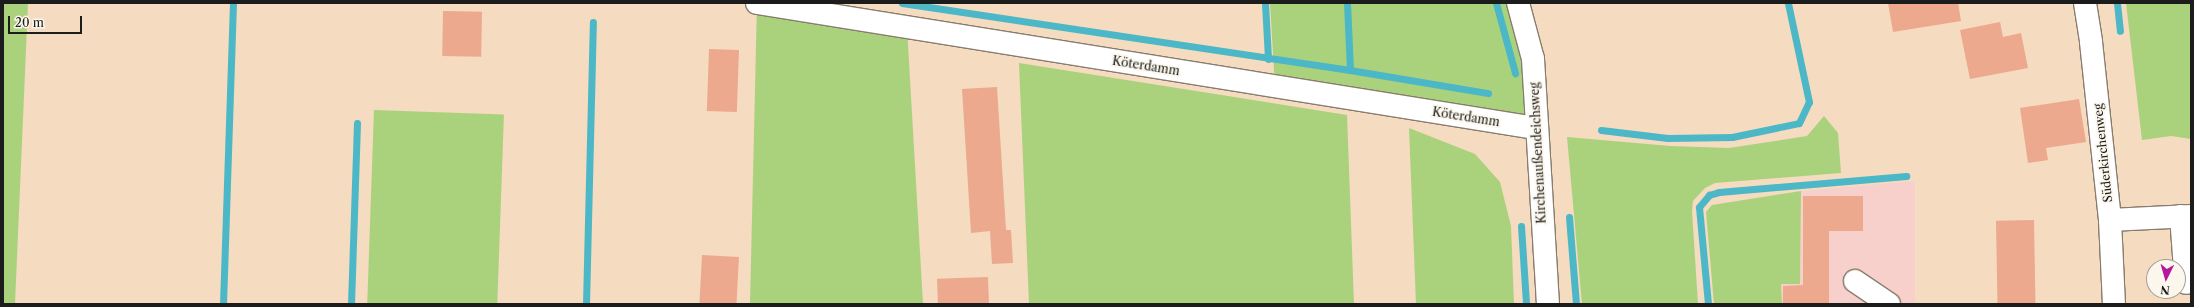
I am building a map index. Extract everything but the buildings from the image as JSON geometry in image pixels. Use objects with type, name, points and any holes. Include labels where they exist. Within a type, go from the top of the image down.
[{"type":"street","name":"Köterdamm","points":[[757,3],[1536,128]]},
{"type":"street","name":"Kirchenaußendeichsweg","points":[[1518,3],[1533,59],[1536,128],[1548,304]]},
{"type":"street","name":"Süderkirchenweg","points":[[2085,3],[2091,42],[2110,220],[2114,304]]},
{"type":"street","points":[[2110,220],[2186,216],[2186,259]]},
{"type":"street","points":[[1855,282],[1889,304]]},
{"type":"shaded area","points":[[1915,181],[1915,304],[1782,304],[1781,284],[1800,283],[1801,191]]},
{"type":"green space","points":[[3,3],[28,3],[15,304],[3,304]]},
{"type":"green space","points":[[757,3],[907,27],[923,304],[750,304]]},
{"type":"green space","points":[[1270,3],[1518,3],[1536,128],[1275,87]]},
{"type":"green space","points":[[2126,3],[2191,3],[2191,139],[2171,136],[2142,140]]},
{"type":"green space","points":[[1019,63],[1347,115],[1354,304],[1029,304]]},
{"type":"green space","points":[[374,110],[504,115],[497,304],[367,304]]},
{"type":"green space","points":[[1824,116],[1838,133],[1841,173],[1715,183],[1705,188],[1693,201],[1692,211],[1698,304],[1582,304],[1567,137],[1670,146],[1729,148],[1807,136]]},
{"type":"green space","points":[[1409,128],[1475,154],[1500,182],[1511,226],[1514,304],[1416,304]]},
{"type":"green space","points":[[1801,191],[1800,284],[1781,284],[1782,304],[1714,304],[1706,212],[1712,205]]},
{"type":"waterway","points":[[223,304],[233,3]]},
{"type":"waterway","points":[[902,3],[1350,70],[1488,93]]},
{"type":"waterway","points":[[1265,3],[1268,59]]},
{"type":"waterway","points":[[1347,3],[1350,70]]},
{"type":"waterway","points":[[1496,3],[1515,73]]},
{"type":"waterway","points":[[1601,130],[1668,138],[1732,137],[1799,123],[1809,102],[1788,3]]},
{"type":"waterway","points":[[2117,3],[2120,31]]},
{"type":"waterway","points":[[586,304],[593,22]]},
{"type":"waterway","points":[[351,304],[357,123]]},
{"type":"waterway","points":[[1708,304],[1699,207],[1709,195],[1719,192],[1906,176]]},
{"type":"waterway","points":[[1569,217],[1576,304]]},
{"type":"waterway","points":[[1521,226],[1526,304]]}]
